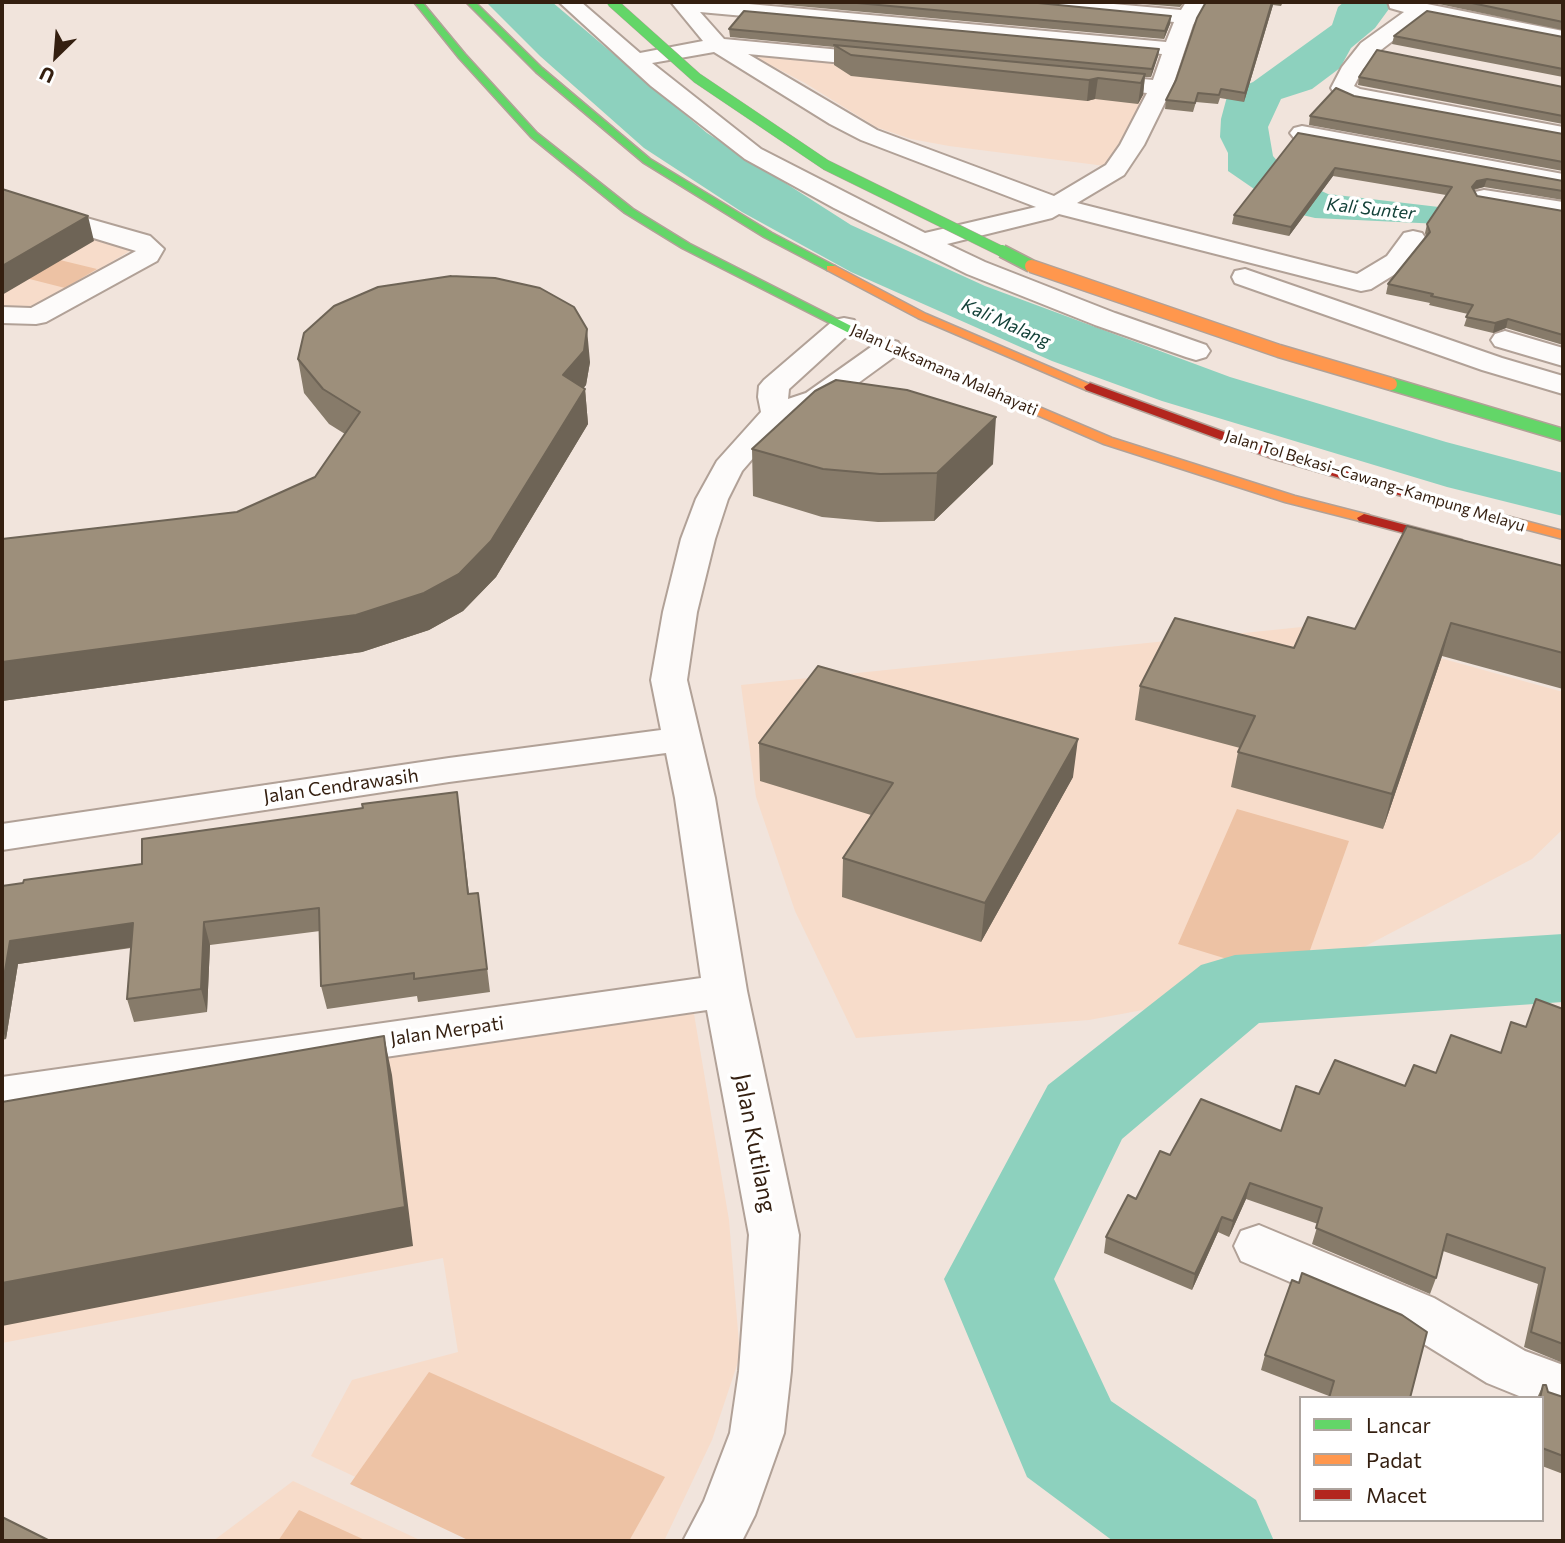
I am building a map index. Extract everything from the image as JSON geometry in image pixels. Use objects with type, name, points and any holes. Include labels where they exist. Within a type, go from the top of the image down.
[{"type":"main road","name":"Jalan Laksamana Malahayati","points":[[418,2],[526,128],[591,182],[686,246],[888,348],[1108,441],[1290,499],[1473,548]]},
{"type":"main road","name":"Jalan Tol Bekasi–Cawang–Kampung Melayu","points":[[470,2],[539,69],[647,161],[768,235],[922,316],[1110,395],[1275,455],[1563,535]]},
{"type":"main road","points":[[612,2],[697,78],[826,165],[1019,262],[1279,351],[1563,435]]},
{"type":"street","points":[[569,2],[635,60],[753,154],[843,203],[989,273],[1105,319],[1196,351]]},
{"type":"street","points":[[923,242],[1050,209],[1115,170],[1132,145],[1141,122],[1161,88],[1174,49],[1192,9],[1029,2]]},
{"type":"street","points":[[683,3],[838,9],[923,24],[1174,49]]},
{"type":"street","points":[[683,3],[718,46],[869,135],[1050,209],[1492,364],[1563,385]]},
{"type":"street","points":[[1563,37],[1403,5],[1343,83],[1342,88],[1346,92],[1563,134]]},
{"type":"street","points":[[635,60],[718,46],[905,55],[923,24]]},
{"type":"street","points":[[1369,48],[1395,54]]},
{"type":"street","points":[[1064,79],[1161,88]]},
{"type":"street","points":[[1302,133],[1563,181]]},
{"type":"street","points":[[1484,197],[1563,210]]},
{"type":"street","points":[[2,202],[141,242],[151,248],[148,255],[36,316],[2,315]]},
{"type":"street","points":[[1050,209],[1351,288],[1563,357]]},
{"type":"street","points":[[1312,299],[1351,288],[1396,262],[1413,239]]},
{"type":"street","points":[[844,326],[774,386],[776,413],[817,399],[888,348]]},
{"type":"street","name":"Jalan Kutilang","points":[[711,1541],[727,1515],[757,1433],[765,1371],[774,1235],[725,991],[695,798],[669,680],[680,612],[698,539],[712,499],[728,468],[776,413]]},
{"type":"street","name":"Jalan Cendrawasih","points":[[2,837],[449,770],[681,739]]},
{"type":"street","name":"Jalan Merpati","points":[[2,1095],[725,991]]},
{"type":"street","points":[[1259,1246],[1416,1313],[1506,1367],[1563,1389]]},
{"type":"shaded area","points":[[757,54],[1160,89],[1113,167],[911,139],[876,127],[805,83],[759,59]]},
{"type":"shaded area","points":[[2,208],[145,242],[32,309],[2,314]]},
{"type":"shaded area","points":[[2,246],[97,269],[65,288],[2,272]]},
{"type":"shaded area","points":[[1321,625],[1563,692],[1563,829],[1532,859],[1299,981],[1089,1020],[856,1038],[795,911],[756,797],[741,685]]},
{"type":"shaded area","points":[[1237,809],[1349,841],[1299,981],[1178,944]]},
{"type":"shaded area","points":[[693,1008],[729,1220],[740,1356],[712,1440],[664,1541],[491,1541],[311,1456],[352,1380],[458,1352],[443,1258],[2,1343],[2,1108]]},
{"type":"shaded area","points":[[429,1372],[665,1477],[629,1541],[470,1541],[350,1484]]},
{"type":"shaded area","points":[[293,1481],[422,1541],[213,1541]]},
{"type":"shaded area","points":[[299,1510],[367,1541],[278,1541]]},
{"type":"water","name":"Kali Malang","points":[[486,2],[552,2],[707,133],[851,225],[985,286],[1230,377],[1446,442],[1563,473],[1563,516],[1447,487],[1162,401],[1052,361],[851,272],[742,212],[644,148],[540,56]]},
{"type":"water","name":"Kali Sunter","points":[[1344,2],[1394,2],[1375,28],[1351,48],[1340,68],[1312,89],[1281,99],[1268,127],[1273,156],[1291,177],[1328,194],[1456,209],[1440,224],[1315,218],[1298,214],[1228,171],[1228,153],[1220,137],[1221,119],[1228,93],[1253,82],[1332,25],[1338,7]]},
{"type":"building","points":[[846,2],[1028,2],[1171,16],[1165,31]]},
{"type":"building","points":[[1206,2],[1272,2],[1245,93],[1221,89],[1219,95],[1198,93],[1195,103],[1166,100],[1176,80],[1197,18]]},
{"type":"building","points":[[1467,2],[1563,2],[1563,22]]},
{"type":"building","points":[[744,11],[1159,49],[1152,69],[729,29]]},
{"type":"building","points":[[1427,11],[1563,37],[1563,69],[1394,36]]},
{"type":"building","points":[[834,45],[1145,74],[1141,83],[1098,78],[1089,80],[851,55]]},
{"type":"building","points":[[1377,50],[1563,87],[1563,116],[1359,77]]},
{"type":"building","points":[[1336,88],[1354,96],[1563,134],[1563,162],[1310,116]]},
{"type":"building","points":[[1298,133],[1563,181],[1563,191],[1487,179],[1477,181],[1472,187],[1477,196],[1563,211],[1563,335],[1508,319],[1495,323],[1466,317],[1473,305],[1388,284],[1430,232],[1427,224],[1452,187],[1335,168],[1291,227],[1234,215]]},
{"type":"building","points":[[2,189],[88,216],[2,266]]},
{"type":"building","points":[[451,276],[495,278],[540,288],[574,307],[587,329],[584,351],[563,375],[585,389],[491,541],[459,574],[424,593],[356,615],[2,662],[2,539],[237,512],[315,477],[360,412],[323,389],[298,359],[304,333],[334,306],[378,287]]},
{"type":"building","points":[[836,380],[907,390],[996,417],[937,473],[880,474],[823,469],[752,449],[815,391]]},
{"type":"building","points":[[1407,526],[1563,566],[1563,653],[1451,623],[1392,794],[1238,752],[1255,716],[1140,686],[1175,618],[1294,648],[1308,617],[1355,629]]},
{"type":"building","points":[[818,666],[1078,739],[985,903],[843,858],[893,783],[759,743]]},
{"type":"building","points":[[457,792],[468,894],[478,893],[487,969],[414,979],[414,973],[321,986],[319,908],[204,922],[201,989],[127,999],[133,923],[10,941],[2,989],[2,886],[23,883],[24,880],[142,864],[142,839],[363,808],[362,804]]},
{"type":"building","points":[[1536,999],[1563,1009],[1563,1344],[1531,1332],[1545,1268],[1447,1234],[1436,1278],[1316,1228],[1322,1208],[1250,1183],[1233,1221],[1222,1217],[1195,1274],[1106,1237],[1128,1195],[1136,1199],[1160,1151],[1170,1155],[1201,1099],[1281,1131],[1296,1086],[1319,1094],[1335,1060],[1405,1086],[1414,1065],[1436,1073],[1451,1035],[1501,1053],[1511,1022],[1526,1027]]},
{"type":"building","points":[[384,1036],[405,1207],[2,1283],[2,1102]]},
{"type":"building","points":[[1302,1273],[1402,1315],[1427,1332],[1411,1396],[1330,1396],[1334,1381],[1265,1355],[1292,1280],[1299,1283]]},
{"type":"building","points":[[1543,1385],[1546,1385],[1548,1392],[1563,1397],[1563,1456],[1544,1449],[1544,1396],[1540,1396]]},
{"type":"building","points":[[2,1517],[50,1541],[2,1541]]},
{"type":"waterway","points":[[1212,1541],[1069,1439],[999,1279],[1084,1113],[1235,990],[1563,968]]},
{"type":"traffic: fast","points":[[418,2],[462,56],[534,135],[629,211],[686,246],[855,332]]},
{"type":"traffic: fast","points":[[470,2],[539,70],[647,161],[768,235],[831,268]]},
{"type":"traffic: fast","points":[[612,2],[697,78],[826,165],[1031,266]]},
{"type":"traffic: fast","points":[[1391,384],[1563,435]]},
{"type":"traffic: slow","points":[[1031,266],[1279,351],[1391,384]]},
{"type":"traffic: slow","points":[[831,268],[922,316],[1090,387]]},
{"type":"traffic: slow","points":[[855,332],[1108,441],[1290,499],[1364,518]]},
{"type":"traffic: slow","points":[[1438,502],[1563,535]]},
{"type":"traffic: jam","points":[[1090,387],[1275,455],[1438,502]]},
{"type":"traffic: jam","points":[[1364,518],[1457,543]]}]
